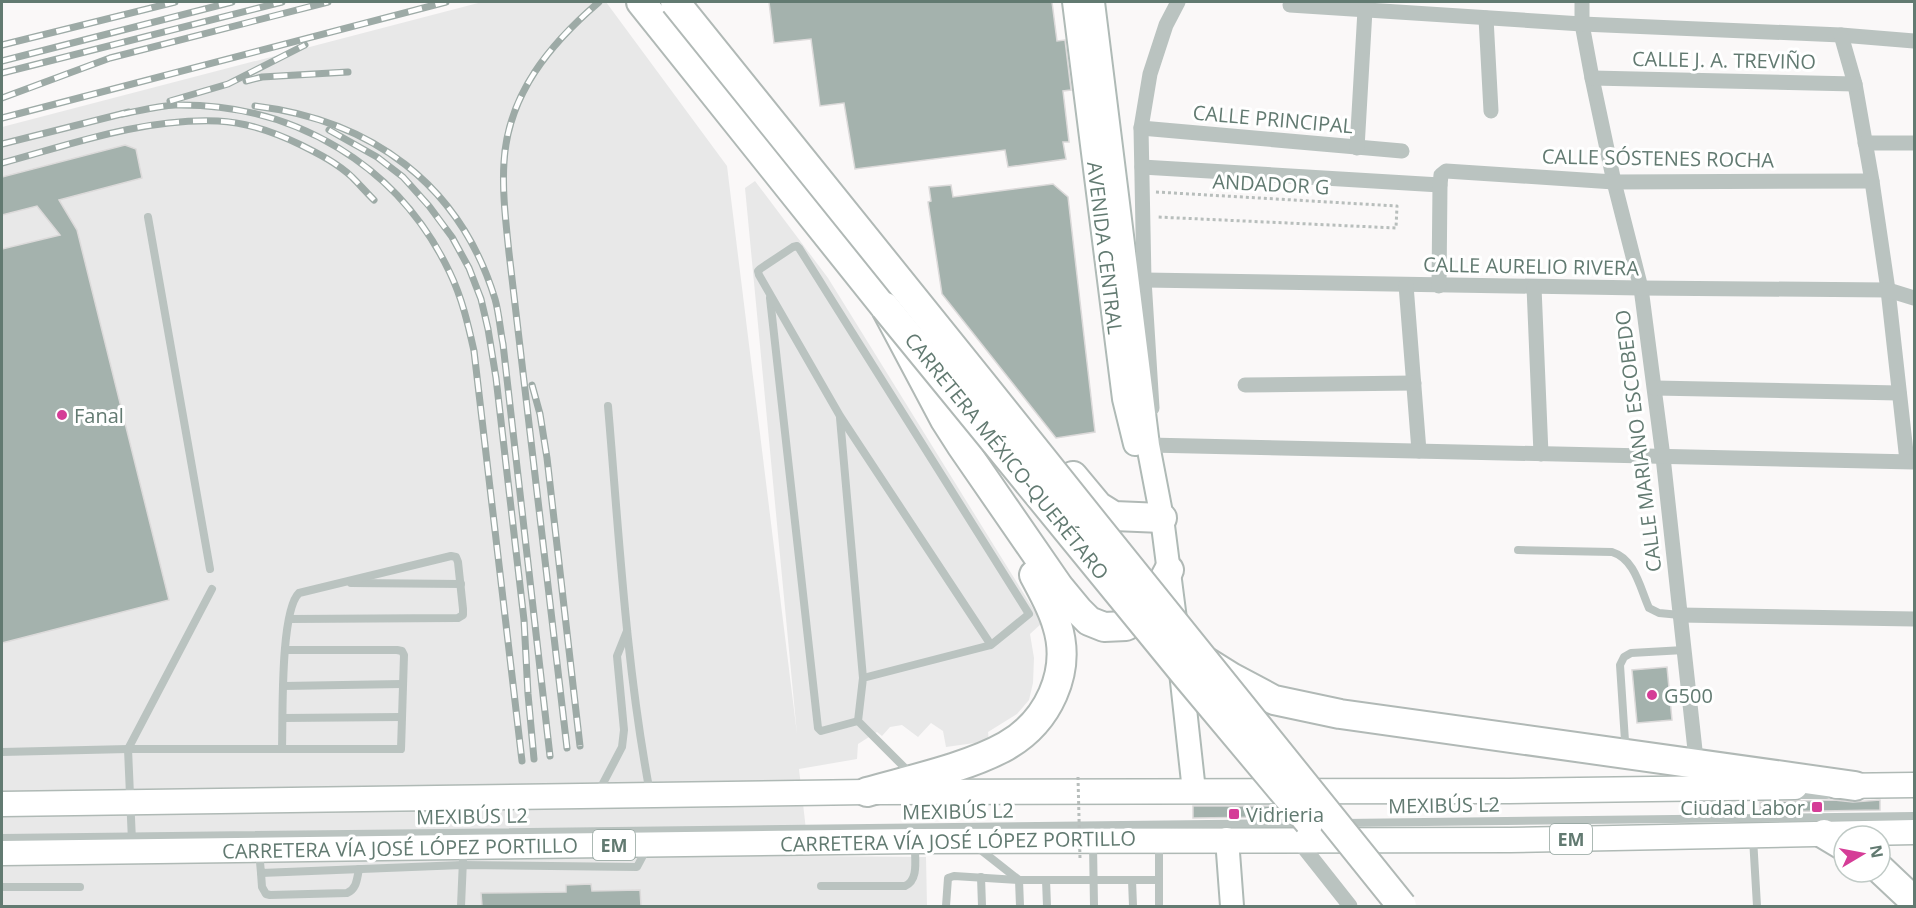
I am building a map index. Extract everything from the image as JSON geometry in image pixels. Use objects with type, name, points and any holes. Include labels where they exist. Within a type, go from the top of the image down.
[{"type":"highway","name":"CARRETERA MÉXICO-QUERÉTARO","points":[[641,2],[885,307],[1185,674],[1379,906]]},
{"type":"highway","name":"CARRETERA MÉXICO-QUERÉTARO","points":[[675,2],[1199,657],[1402,906]]},
{"type":"highway","points":[[816,176],[878,234],[1098,506],[1114,516],[1162,518]]},
{"type":"highway","points":[[885,307],[945,420],[961,445],[1059,587],[1089,621],[1104,627],[1117,627],[1126,626],[1140,618],[1152,602],[1169,570]]},
{"type":"highway","points":[[867,792],[974,760],[1007,745],[1035,722],[1056,689],[1062,653],[1058,627],[1049,602],[961,445]]},
{"type":"highway","points":[[1199,657],[1274,700],[1340,714],[1855,786]]},
{"type":"highway","points":[[1892,880],[1914,901]]},
{"type":"main road","points":[[2,804],[130,806],[597,795],[867,792],[1509,791],[1914,785]]},
{"type":"main road","name":"CARRETERA VÍA JOSÉ LÓPEZ PORTILLO","points":[[1892,834],[1914,832]]},
{"type":"main road","name":"CARRETERA VÍA JOSÉ LÓPEZ PORTILLO","points":[[2,853],[132,844],[260,862],[463,856],[648,845],[915,841],[972,841],[1086,849],[1159,839],[1510,840],[1753,836],[1832,840]]},
{"type":"street","name":"AVENIDA CENTRAL","points":[[1074,2],[1124,399],[1136,447],[1144,469],[1156,489]]},
{"type":"street","name":"AVENIDA CENTRAL","points":[[1093,2],[1148,445],[1169,570],[1194,791]]},
{"type":"street","points":[[1178,2],[1166,26],[1150,74],[1141,128],[1144,280],[1153,403],[1148,445],[1911,461],[1899,393],[1888,290],[1872,181],[1855,84],[1841,35]]},
{"type":"street","name":"CALLE MARIANO ESCOBEDO","points":[[1582,2],[1582,24],[1592,78],[1614,182],[1641,288],[1655,388],[1695,750]]},
{"type":"street","points":[[1290,5],[1359,7],[1582,24],[1841,35],[1914,41]]},
{"type":"street","points":[[1357,148],[1359,7]]},
{"type":"street","points":[[1486,18],[1491,111]]},
{"type":"street","name":"CALLE J. A. TREVIÑO","points":[[1592,78],[1855,84]]},
{"type":"street","name":"CALLE PRINCIPAL","points":[[1141,128],[1402,151]]},
{"type":"street","points":[[1865,143],[1914,143]]},
{"type":"street","name":"CALLE SÓSTENES ROCHA","points":[[1142,167],[1614,182],[1872,181]]},
{"type":"street","points":[[1439,286],[1442,178]]},
{"type":"street","name":"CALLE AURELIO RIVERA","points":[[1144,280],[1439,286],[1888,290],[1914,298]]},
{"type":"street","points":[[1406,285],[1419,452]]},
{"type":"street","points":[[1534,287],[1541,454]]},
{"type":"street","points":[[1245,385],[1414,383]]},
{"type":"street","points":[[1655,388],[1899,393]]},
{"type":"street","points":[[1173,606],[1183,621],[1221,655],[1252,675],[1284,690],[1330,700],[1470,722],[1695,750],[1746,770]]},
{"type":"street","points":[[1680,615],[1914,619]]},
{"type":"street","points":[[1227,839],[1232,906]]},
{"type":"street","points":[[1297,839],[1350,906]]},
{"type":"street","points":[[1356,839],[1361,850],[1387,885],[1407,906]]},
{"type":"lane","points":[[148,217],[210,569]]},
{"type":"lane","points":[[863,678],[992,645],[1029,614],[796,246],[758,271],[840,416],[992,645]]},
{"type":"lane","points":[[770,293],[818,728],[821,730],[858,720]]},
{"type":"lane","points":[[608,406],[628,630],[639,729],[651,795]]},
{"type":"lane","points":[[840,416],[863,678],[858,720]]},
{"type":"lane","points":[[1518,550],[1612,552],[1623,555],[1630,563],[1649,608],[1659,613],[1680,615]]},
{"type":"lane","points":[[282,748],[285,650],[289,619],[292,603],[299,593],[451,556],[456,557],[458,562],[463,615],[458,618],[289,619]]},
{"type":"lane","points":[[340,583],[461,584]]},
{"type":"lane","points":[[132,844],[128,749],[212,589]]},
{"type":"lane","points":[[597,795],[622,747],[624,730],[617,656],[628,630]]},
{"type":"lane","points":[[2,752],[128,749],[401,749],[404,655],[402,651],[285,650]]},
{"type":"lane","points":[[1624,741],[1620,665],[1624,657],[1631,653],[1684,650]]},
{"type":"lane","points":[[283,686],[402,684]]},
{"type":"lane","points":[[283,718],[401,717]]},
{"type":"lane","points":[[858,720],[915,778]]},
{"type":"lane","name":"MEXIBÚS L2","points":[[1518,800],[1914,794]]},
{"type":"lane","name":"MEXIBÚS L2","points":[[1034,801],[1495,800]]},
{"type":"lane","name":"MEXIBÚS L2","points":[[2,812],[130,806],[416,807]]},
{"type":"lane","name":"MEXIBÚS L2","points":[[1329,823],[1914,816]]},
{"type":"lane","name":"MEXIBÚS L2","points":[[2,838],[132,844],[1317,823]]},
{"type":"lane","points":[[1753,836],[1757,906]]},
{"type":"lane","points":[[1159,839],[1160,906]]},
{"type":"lane","points":[[821,886],[905,886],[910,884],[914,878],[915,841]]},
{"type":"lane","points":[[972,841],[980,851],[1019,880]]},
{"type":"lane","points":[[1086,849],[1094,880],[1094,906]]},
{"type":"lane","points":[[359,869],[352,891],[270,895],[266,894],[262,887],[260,862],[359,869],[463,856],[461,906]]},
{"type":"lane","points":[[946,906],[948,878],[954,876],[1019,880],[1159,880]]},
{"type":"lane","points":[[981,877],[982,906]]},
{"type":"lane","points":[[1019,880],[1020,906]]},
{"type":"lane","points":[[1046,880],[1047,906]]},
{"type":"lane","points":[[1132,880],[1133,906]]},
{"type":"lane","points":[[2,887],[80,887]]},
{"type":"path","name":"ANDADOR G","points":[[1143,191],[1397,206],[1396,228],[1143,217]]},
{"type":"path","points":[[1078,777],[1086,849]]},
{"type":"shaded area","points":[[482,2],[606,2],[727,166],[797,734],[745,188],[755,181],[828,278],[1042,623],[1030,634],[1034,658],[1033,683],[1029,700],[1017,714],[988,732],[989,741],[946,747],[943,731],[931,723],[918,737],[902,725],[890,727],[882,736],[877,732],[858,744],[857,759],[799,769],[809,856],[926,857],[927,906],[2,906],[2,127]]},
{"type":"building","points":[[769,2],[1052,2],[1057,41],[1065,40],[1071,90],[1063,91],[1069,142],[1063,142],[1066,159],[1008,167],[1005,150],[855,169],[844,103],[820,106],[811,39],[774,43]]},
{"type":"building","name":"Fanal","points":[[125,145],[136,149],[142,178],[59,200],[77,230],[169,600],[2,643],[2,249],[60,235],[37,206],[2,215],[2,177]]},
{"type":"building","points":[[1053,184],[1068,197],[1095,432],[1056,438],[942,294],[928,202],[931,201],[929,187],[951,185],[953,197]]},
{"type":"building","name":"G500","points":[[1667,667],[1672,720],[1637,723],[1632,670]]},
{"type":"building","points":[[1834,800],[1853,802],[1880,800],[1880,810],[1760,812],[1760,802]]},
{"type":"building","points":[[1193,806],[1274,806],[1277,810],[1277,817],[1193,818]]},
{"type":"building","points":[[591,884],[592,891],[640,890],[641,906],[482,906],[481,893],[566,892],[566,885]]},
{"type":"railway","points":[[2,45],[175,2]]},
{"type":"railway","points":[[2,61],[232,2]]},
{"type":"railway","points":[[2,73],[282,2]]},
{"type":"railway","points":[[2,98],[110,58],[328,2]]},
{"type":"railway","points":[[2,118],[446,2]]},
{"type":"railway","points":[[567,748],[509,253],[504,196],[504,162],[507,137],[514,114],[535,72],[564,35],[599,2]]},
{"type":"railway","points":[[170,101],[228,84],[305,45]]},
{"type":"railway","points":[[246,81],[262,77],[348,72]]},
{"type":"railway","points":[[122,114],[175,105],[219,107],[261,115],[301,129],[338,148],[372,172],[402,201],[428,235],[458,292],[474,351],[522,761]]},
{"type":"railway","points":[[255,106],[297,114],[337,126],[373,143],[405,165],[434,191],[459,222],[479,258],[495,299],[503,344],[550,756]]},
{"type":"railway","points":[[2,144],[129,112]]},
{"type":"railway","points":[[2,163],[136,128],[190,121],[229,122],[271,132],[321,155],[352,177],[374,200]]},
{"type":"railway","points":[[329,130],[377,157],[403,177],[452,237],[469,268],[481,299],[496,378],[524,620],[534,759]]},
{"type":"railway","points":[[532,385],[540,414],[547,458],[580,746]]},
{"type":"place","name":"Fanal","points":[[62,415]]},
{"type":"place","name":"G500","points":[[1652,695]]},
{"type":"place","name":"Ciudad Labor","points":[[1817,807]]},
{"type":"place","name":"Vidrieria","points":[[1234,814]]}]
